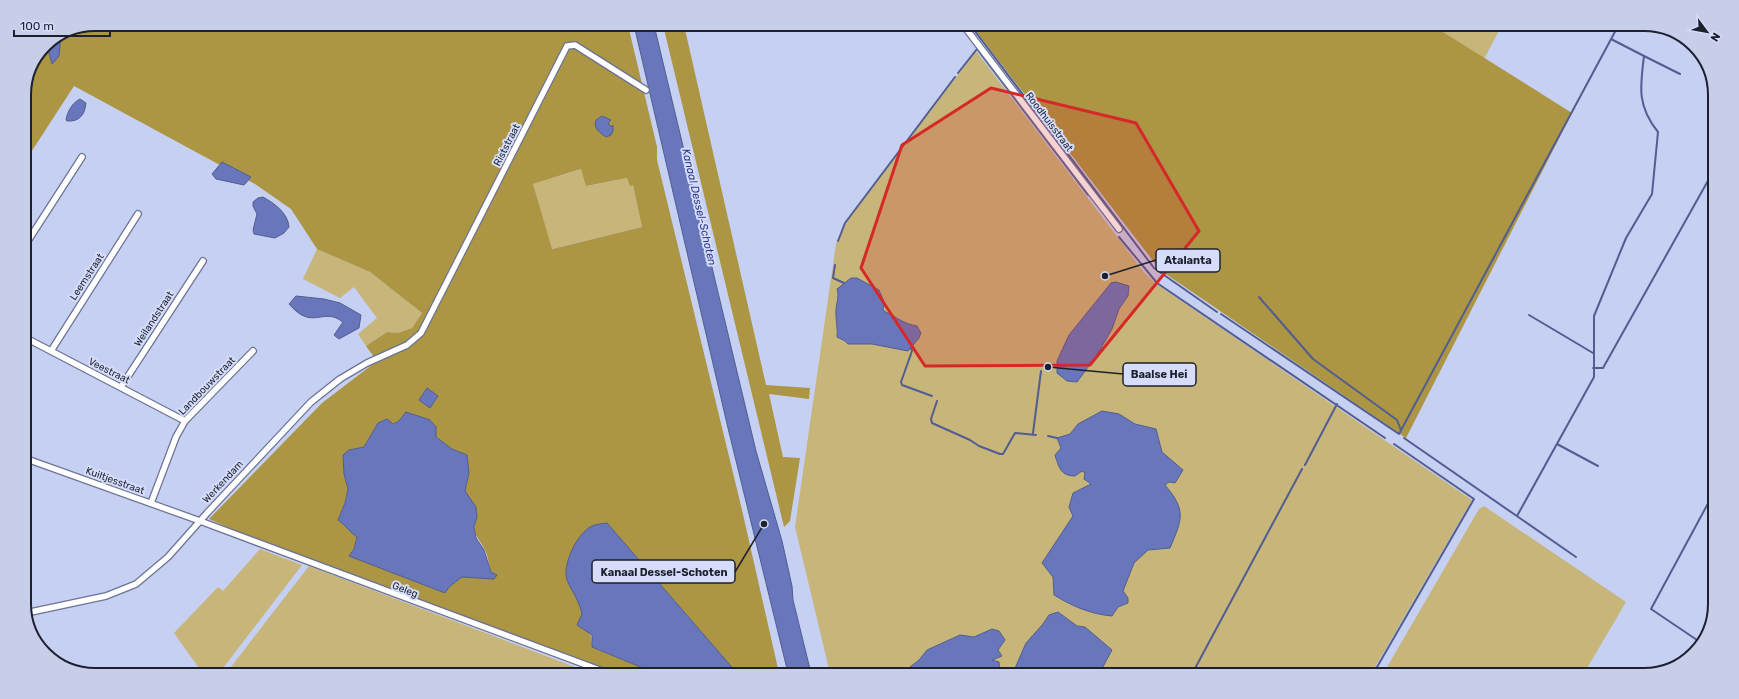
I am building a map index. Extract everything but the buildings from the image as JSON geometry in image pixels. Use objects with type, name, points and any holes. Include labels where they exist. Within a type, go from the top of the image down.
[{"type":"street","name":"Roodhuisstraat","points":[[968,31],[1119,229]]},
{"type":"street","name":"Riststraat","points":[[421,333],[567,46],[574,46],[646,90]]},
{"type":"street","points":[[31,236],[82,157]]},
{"type":"street","name":"Leemstraat","points":[[51,351],[138,214]]},
{"type":"street","name":"Weilandstraat","points":[[121,387],[203,261]]},
{"type":"street","name":"Werkendam","points":[[31,612],[106,596],[136,584],[168,557],[311,402],[340,379],[367,363],[407,345],[421,333]]},
{"type":"street","name":"Veestraat","points":[[31,341],[185,421]]},
{"type":"street","name":"Landbouwstraat","points":[[151,503],[176,437],[185,421],[253,351]]},
{"type":"street","name":"Kuiltjesstraat","points":[[31,460],[200,521]]},
{"type":"street","name":"Geleg","points":[[200,521],[594,668]]},
{"type":"highlighted area","points":[[991,88],[1136,123],[1199,231],[1090,365],[925,366],[861,268],[902,145]]},
{"type":"shaded area","points":[[629,31],[657,147],[657,160],[742,510],[778,668],[733,668],[607,523],[567,579],[587,621],[590,630],[592,647],[643,668],[603,668],[270,546],[209,519],[322,403],[377,361],[366,346],[387,332],[398,333],[412,328],[422,313],[370,272],[317,249],[291,209],[255,184],[74,86],[31,152],[31,95],[32,82],[36,70],[42,59],[59,42],[82,32]],"holes":[[[581,169],[586,186],[627,178],[630,186],[633,185],[642,227],[552,249],[533,184]],[[387,419],[392,424],[399,421],[430,420],[436,427],[436,437],[452,449],[467,455],[469,473],[465,491],[477,517],[475,523],[476,535],[486,552],[491,572],[496,575],[462,577],[449,587],[349,556],[354,549],[357,537],[338,520],[345,503],[348,488],[344,474],[349,450],[364,447],[378,423]]]},
{"type":"shaded area","points":[[664,31],[685,31],[766,385],[810,388],[809,399],[769,394],[783,457],[800,458],[790,521],[784,527]]},
{"type":"shaded area","points":[[976,31],[1441,31],[1572,113],[1406,438],[1160,270]]},
{"type":"shaded area","points":[[1441,31],[1499,31],[1484,59]]},
{"type":"shaded area","points":[[976,51],[1144,272],[1155,283],[1472,500],[1374,668],[829,668],[795,527],[836,244],[847,220]]},
{"type":"shaded area","points":[[582,169],[587,186],[627,178],[633,185],[642,227],[551,249],[533,184]]},
{"type":"shaded area","points":[[317,249],[370,272],[422,313],[412,328],[398,333],[387,332],[366,346],[358,334],[377,318],[354,287],[340,298],[303,279]]},
{"type":"shaded area","points":[[1484,506],[1626,602],[1587,668],[1386,668],[1479,509]]},
{"type":"shaded area","points":[[260,549],[302,565],[223,668],[199,668],[174,633],[218,587],[223,591]]},
{"type":"shaded area","points":[[309,566],[577,668],[230,668]]},
{"type":"water","points":[[635,31],[655,31],[756,451],[782,541],[792,586],[793,600],[810,668],[787,668],[728,428]]},
{"type":"water","points":[[60,41],[59,56],[52,64],[48,52]]},
{"type":"water","points":[[80,99],[86,103],[83,114],[78,119],[67,121],[69,111],[75,102]]},
{"type":"water","points":[[602,116],[611,120],[608,123],[611,127],[613,125],[611,135],[606,137],[599,132],[595,125],[596,120]]},
{"type":"water","points":[[222,162],[251,177],[244,185],[216,179],[212,174]]},
{"type":"water","points":[[263,197],[280,209],[288,222],[289,227],[284,233],[275,238],[254,234],[253,230],[257,214],[253,206],[253,202],[258,198]]},
{"type":"water","points":[[851,278],[857,278],[879,290],[885,304],[883,309],[884,311],[904,322],[917,326],[921,333],[919,338],[908,351],[872,344],[848,344],[837,337],[837,289]]},
{"type":"water","points":[[1116,282],[1129,286],[1128,296],[1119,309],[1112,329],[1097,355],[1077,382],[1067,381],[1057,373],[1057,361],[1069,335],[1111,283]]},
{"type":"water","points":[[296,296],[324,299],[340,303],[361,315],[359,328],[339,339],[334,335],[343,322],[329,316],[311,318],[297,312],[289,304]]},
{"type":"water","points":[[427,388],[438,396],[430,408],[419,400]]},
{"type":"water","points":[[1102,411],[1119,414],[1135,424],[1156,429],[1162,452],[1183,470],[1175,483],[1169,482],[1165,485],[1177,502],[1180,515],[1177,530],[1170,548],[1148,550],[1134,563],[1123,591],[1128,598],[1128,603],[1118,607],[1112,616],[1082,609],[1054,595],[1053,577],[1042,563],[1073,516],[1069,507],[1073,493],[1091,484],[1084,479],[1085,473],[1082,471],[1075,476],[1070,476],[1061,470],[1055,455],[1061,448],[1057,438],[1070,434],[1078,424]]},
{"type":"water","points":[[406,412],[430,420],[436,427],[436,437],[452,449],[467,455],[469,473],[465,491],[476,507],[477,517],[474,527],[476,538],[484,550],[491,572],[497,575],[494,579],[462,577],[449,587],[445,593],[349,556],[354,549],[357,537],[338,520],[345,503],[348,489],[344,474],[343,455],[349,450],[364,447],[378,423],[387,419],[393,424],[399,421]]},
{"type":"water","points":[[607,523],[733,668],[643,668],[592,647],[592,635],[577,625],[582,614],[581,609],[567,580],[566,574],[569,558],[576,542],[586,530],[597,524]]},
{"type":"water","points":[[1058,612],[1077,626],[1085,627],[1112,650],[1102,668],[1015,668],[1026,643],[1049,615]]},
{"type":"water","points":[[992,629],[999,631],[1005,640],[998,650],[1002,656],[992,660],[999,662],[1000,668],[909,668],[919,660],[927,650],[960,635],[974,637]]},
{"type":"waterway","points":[[975,31],[1154,268],[1217,312]]},
{"type":"waterway","points":[[1221,314],[1399,434],[1615,31]]},
{"type":"waterway","points":[[1517,516],[1594,377],[1594,316],[1626,238],[1652,194],[1658,132],[1651,123],[1643,105],[1641,87],[1644,56],[1611,39]]},
{"type":"waterway","points":[[958,73],[977,49],[1088,195]]},
{"type":"waterway","points":[[1644,56],[1680,74]]},
{"type":"waterway","points":[[838,241],[845,223],[955,77]]},
{"type":"waterway","points":[[1593,368],[1603,368],[1708,181]]},
{"type":"waterway","points":[[1119,237],[1157,283],[1385,438]]},
{"type":"waterway","points":[[835,265],[833,278],[844,283]]},
{"type":"waterway","points":[[1259,297],[1313,359],[1397,420],[1401,430]]},
{"type":"waterway","points":[[1529,315],[1593,353]]},
{"type":"waterway","points":[[911,348],[912,351],[901,382],[902,385],[932,396]]},
{"type":"waterway","points":[[1033,433],[1041,371]]},
{"type":"waterway","points":[[937,401],[931,419],[932,423],[970,440],[979,446],[1000,454],[1003,454],[1015,433],[1036,435]]},
{"type":"waterway","points":[[1305,465],[1337,404]]},
{"type":"waterway","points":[[1048,436],[1057,438]]},
{"type":"waterway","points":[[1404,438],[1576,557]]},
{"type":"waterway","points":[[1376,668],[1474,499],[1394,444]]},
{"type":"waterway","points":[[1557,444],[1598,466]]},
{"type":"waterway","points":[[1195,668],[1302,469]]},
{"type":"waterway","points":[[1697,640],[1651,609],[1708,503]]},
{"type":"place","name":"Atalanta","points":[[1105,276]]},
{"type":"place","name":"Baalse Hei","points":[[1048,367]]},
{"type":"place","name":"Kanaal Dessel-Schoten","points":[[764,524]]}]
